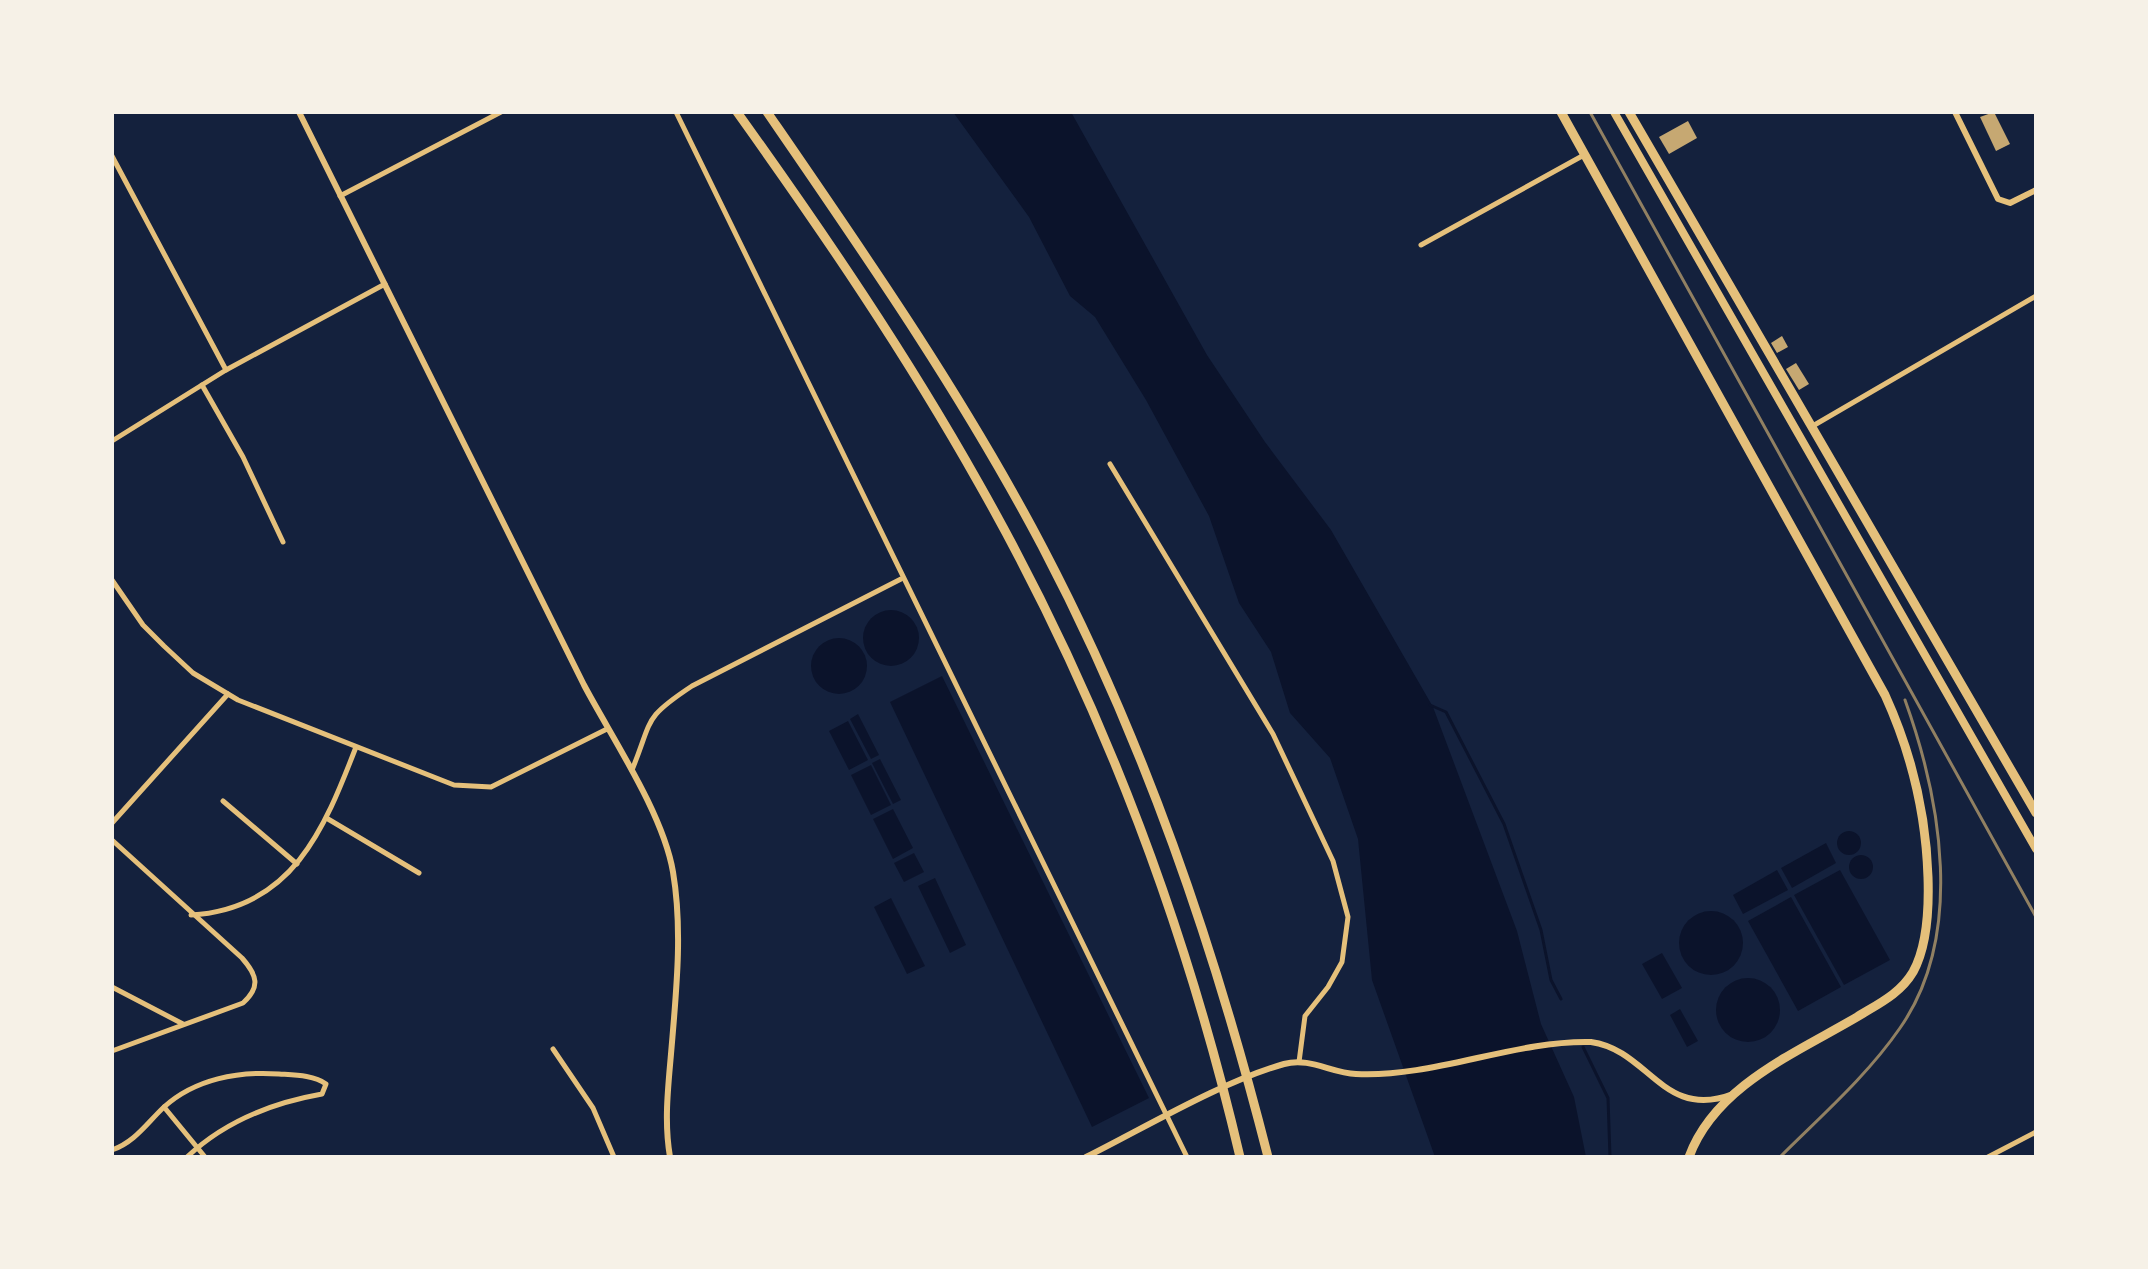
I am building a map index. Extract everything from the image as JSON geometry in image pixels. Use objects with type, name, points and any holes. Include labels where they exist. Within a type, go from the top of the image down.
[{"type":"highway","points":[[737,112],[914,374],[979,483],[1062,644],[1123,784],[1172,915],[1224,1089],[1240,1157]]},
{"type":"highway","points":[[767,112],[879,275],[978,432],[1084,630],[1143,763],[1201,919],[1248,1077],[1268,1157]]},
{"type":"highway","points":[[1561,112],[1885,695],[1906,746],[1920,805],[1927,863],[1927,917],[1922,950],[1909,978],[1885,1001],[1733,1094],[1703,1128],[1689,1157]]},
{"type":"highway","points":[[1631,114],[2036,813]]},
{"type":"main road","points":[[1614,112],[2036,849]]},
{"type":"street","points":[[299,112],[607,729],[631,771],[673,870],[677,926],[665,1129],[670,1157]]},
{"type":"street","points":[[340,196],[501,112]]},
{"type":"street","points":[[676,112],[901,579],[1187,1157]]},
{"type":"street","points":[[1955,112],[1998,199],[2010,203],[2036,190]]},
{"type":"street","points":[[1421,245],[1584,155]]},
{"type":"street","points":[[112,156],[226,370]]},
{"type":"street","points":[[112,441],[226,370],[385,284]]},
{"type":"street","points":[[1810,427],[2036,296]]},
{"type":"street","points":[[202,385],[243,457],[283,542]]},
{"type":"street","points":[[1110,464],[1273,734],[1333,861],[1348,917],[1342,962],[1328,987],[1305,1016],[1299,1062]]},
{"type":"street","points":[[631,771],[648,721],[661,706],[692,686],[901,579]]},
{"type":"street","points":[[112,580],[143,625],[164,646],[193,673],[228,694],[454,785],[491,787],[607,729]]},
{"type":"street","points":[[112,823],[228,694]]},
{"type":"street","points":[[191,915],[253,901],[276,885],[297,864],[328,819],[356,747]]},
{"type":"street","points":[[223,801],[297,864]]},
{"type":"street","points":[[328,819],[419,873]]},
{"type":"street","points":[[112,840],[191,915],[242,958],[252,970],[256,984],[255,992],[243,1003],[112,1051]]},
{"type":"street","points":[[112,987],[184,1025]]},
{"type":"street","points":[[1086,1157],[1248,1077],[1299,1062],[1346,1073],[1395,1072],[1591,1042],[1616,1049],[1666,1090],[1681,1097],[1706,1100],[1733,1094]]},
{"type":"street","points":[[553,1049],[593,1108],[614,1157]]},
{"type":"street","points":[[112,1150],[147,1127],[164,1107],[202,1084],[232,1074],[288,1075],[326,1084],[322,1094],[261,1109],[187,1157]]},
{"type":"street","points":[[164,1107],[205,1157]]},
{"type":"street","points":[[1988,1157],[2036,1132]]},
{"type":"water","points":[[953,112],[1071,112],[1207,355],[1265,442],[1331,530],[1433,707],[1517,931],[1541,1024],[1574,1097],[1586,1157],[1435,1157],[1372,980],[1358,839],[1330,758],[1290,713],[1271,652],[1239,603],[1209,516],[1146,400],[1095,317],[1070,296],[1029,217]]},
{"type":"water","points":[[891,610],[911,618],[919,638],[911,658],[891,666],[871,658],[863,638],[871,618]]},
{"type":"water","points":[[839,638],[859,646],[867,666],[859,686],[839,694],[819,686],[811,666],[819,646]]},
{"type":"water","points":[[942,676],[1149,1098],[1092,1127],[890,702]]},
{"type":"water","points":[[858,714],[879,755],[871,759],[850,719]]},
{"type":"water","points":[[848,721],[868,760],[849,770],[829,731]]},
{"type":"water","points":[[880,759],[901,800],[893,804],[872,763]]},
{"type":"water","points":[[871,765],[891,805],[871,815],[851,775]]},
{"type":"water","points":[[893,809],[913,848],[893,859],[873,819]]},
{"type":"water","points":[[1849,831],[1857,835],[1861,843],[1857,851],[1849,855],[1841,851],[1837,843],[1841,835]]},
{"type":"water","points":[[1826,843],[1836,863],[1792,888],[1781,868]]},
{"type":"water","points":[[914,853],[924,872],[904,882],[894,863]]},
{"type":"water","points":[[1861,855],[1869,859],[1873,867],[1869,875],[1861,879],[1853,875],[1849,867],[1853,859]]},
{"type":"water","points":[[1777,870],[1788,890],[1743,914],[1733,895]]},
{"type":"water","points":[[1840,870],[1890,960],[1844,985],[1794,895]]},
{"type":"water","points":[[935,878],[966,945],[950,953],[918,886]]},
{"type":"water","points":[[1791,897],[1841,987],[1798,1011],[1748,921]]},
{"type":"water","points":[[891,898],[925,966],[907,974],[874,907]]},
{"type":"water","points":[[1711,911],[1723,913],[1734,920],[1741,931],[1741,955],[1734,966],[1723,973],[1711,975],[1699,973],[1688,966],[1681,955],[1679,943],[1681,931],[1688,920],[1699,913]]},
{"type":"water","points":[[1662,953],[1682,988],[1662,999],[1642,964]]},
{"type":"water","points":[[1748,978],[1766,984],[1774,992],[1780,1010],[1774,1028],[1766,1036],[1748,1042],[1730,1036],[1722,1028],[1716,1010],[1722,992],[1730,984]]},
{"type":"water","points":[[1680,1009],[1698,1041],[1687,1047],[1670,1015]]},
{"type":"building","points":[[1994,112],[2010,144],[1996,151],[1980,117]]},
{"type":"building","points":[[1688,121],[1697,138],[1669,154],[1659,137]]},
{"type":"building","points":[[1782,336],[1788,347],[1777,353],[1771,343]]},
{"type":"building","points":[[1796,363],[1809,384],[1799,390],[1786,369]]},
{"type":"waterway","points":[[1430,705],[1446,712],[1504,824],[1541,930],[1551,980],[1561,999]]},
{"type":"waterway","points":[[1583,1047],[1608,1098],[1610,1157]]},
{"type":"railway","points":[[1590,112],[2036,917]]},
{"type":"railway","points":[[1780,1157],[1887,1046],[1920,991],[1933,952],[1940,910],[1936,823],[1929,780],[1905,700]]}]
